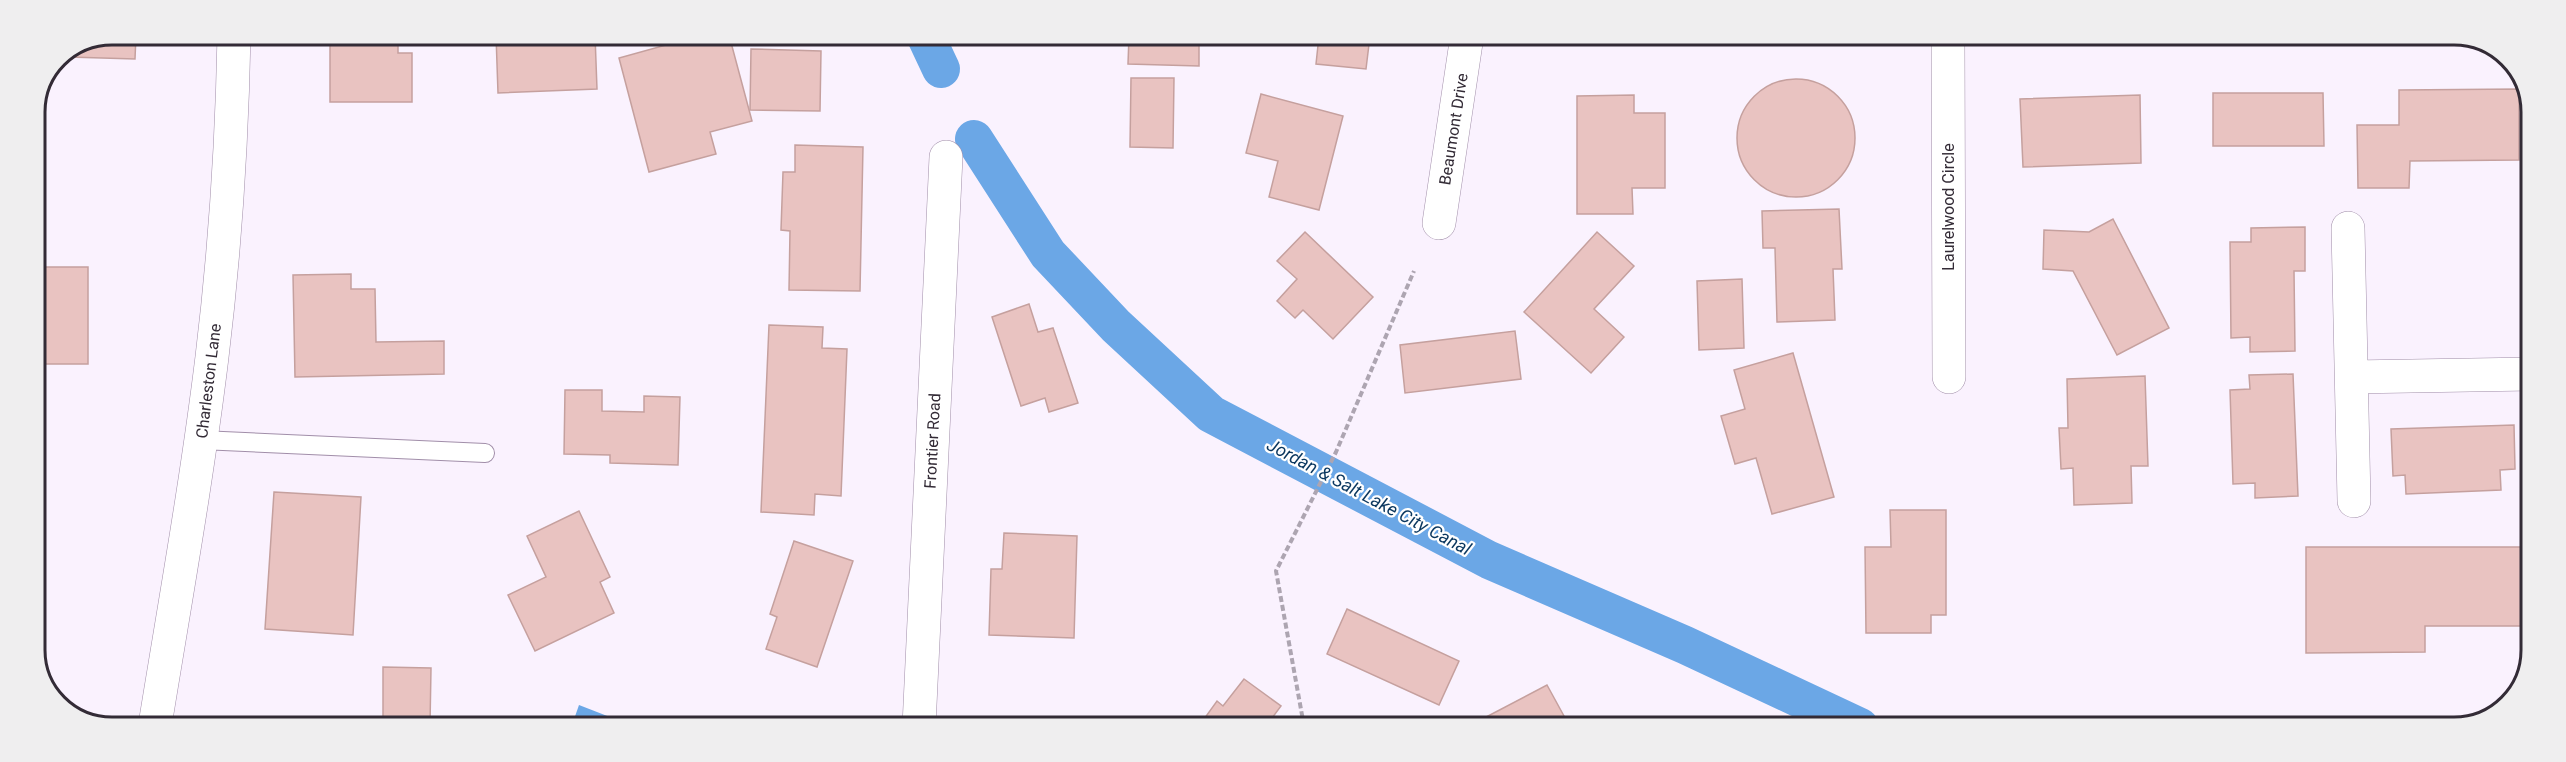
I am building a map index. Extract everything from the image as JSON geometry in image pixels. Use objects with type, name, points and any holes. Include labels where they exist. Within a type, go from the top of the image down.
[{"type":"street","name":"Charleston Lane","points":[[155,717],[201,440],[221,270],[233,100],[234,45]]},
{"type":"street","name":"Beaumont Drive","points":[[1439,223],[1466,45]]},
{"type":"street","name":"Laurelwood Circle","points":[[1948,45],[1948,377]]},
{"type":"street","name":"Frontier Road","points":[[919,717],[946,157]]},
{"type":"street","points":[[2348,228],[2354,501]]},
{"type":"street","points":[[2352,377],[2521,374]]},
{"type":"lane","points":[[201,440],[485,453]]},
{"type":"path","points":[[1302,717],[1276,571],[1336,452],[1414,271]]},
{"type":"water","points":[[579,705],[610,717],[575,717]]},
{"type":"building","points":[[136,45],[135,59],[74,57],[99,46]]},
{"type":"building","points":[[330,45],[398,45],[398,53],[412,53],[412,102],[330,102]]},
{"type":"building","points":[[496,45],[595,45],[597,89],[498,93]]},
{"type":"building","points":[[666,45],[732,45],[752,121],[710,132],[716,154],[649,172],[619,58]]},
{"type":"building","points":[[1129,45],[1199,45],[1199,66],[1128,64]]},
{"type":"building","points":[[1318,45],[1369,45],[1366,69],[1316,64]]},
{"type":"building","points":[[751,49],[821,51],[820,111],[750,110]]},
{"type":"building","points":[[1131,78],[1174,78],[1173,148],[1130,147]]},
{"type":"building","points":[[1796,79],[1819,83],[1838,96],[1851,115],[1855,138],[1851,161],[1838,180],[1819,193],[1796,197],[1773,193],[1754,180],[1741,161],[1737,138],[1741,115],[1754,96],[1773,83]]},
{"type":"building","points":[[2516,89],[2519,96],[2519,160],[2410,161],[2409,188],[2358,188],[2357,125],[2399,125],[2399,90]]},
{"type":"building","points":[[2213,93],[2323,93],[2324,146],[2213,146]]},
{"type":"building","points":[[1261,94],[1343,116],[1319,210],[1269,197],[1278,161],[1246,153]]},
{"type":"building","points":[[1634,95],[1634,113],[1665,113],[1665,188],[1632,188],[1633,214],[1577,214],[1577,96]]},
{"type":"building","points":[[2140,95],[2141,163],[2023,167],[2020,99]]},
{"type":"building","points":[[795,145],[863,147],[860,291],[789,290],[790,231],[781,230],[783,172],[795,172]]},
{"type":"building","points":[[1839,209],[1842,269],[1833,269],[1835,320],[1777,322],[1775,248],[1763,248],[1762,211]]},
{"type":"building","points":[[2113,219],[2169,328],[2117,355],[2073,271],[2043,269],[2044,230],[2089,232]]},
{"type":"building","points":[[2305,227],[2305,271],[2294,271],[2295,351],[2250,352],[2250,337],[2231,338],[2230,242],[2251,242],[2251,228]]},
{"type":"building","points":[[1305,232],[1373,297],[1333,339],[1303,310],[1295,318],[1277,301],[1297,279],[1277,261]]},
{"type":"building","points":[[1597,232],[1634,266],[1594,309],[1624,337],[1591,373],[1524,312]]},
{"type":"building","points":[[45,267],[88,267],[88,364],[45,364]]},
{"type":"building","points":[[351,274],[351,289],[375,289],[376,342],[444,341],[444,374],[295,377],[293,275]]},
{"type":"building","points":[[1742,279],[1744,348],[1699,350],[1697,281]]},
{"type":"building","points":[[1029,304],[1038,332],[1053,328],[1078,403],[1049,412],[1045,398],[1021,406],[992,317]]},
{"type":"building","points":[[769,325],[823,327],[822,348],[847,349],[841,496],[815,494],[814,515],[761,512]]},
{"type":"building","points":[[1515,331],[1521,379],[1405,393],[1400,345]]},
{"type":"building","points":[[1793,353],[1834,497],[1772,514],[1756,458],[1735,464],[1721,416],[1745,409],[1734,370]]},
{"type":"building","points":[[2293,374],[2298,496],[2255,498],[2255,483],[2233,484],[2230,390],[2250,389],[2249,375]]},
{"type":"building","points":[[2145,376],[2148,466],[2131,466],[2132,503],[2074,505],[2073,468],[2061,469],[2059,428],[2068,428],[2067,379]]},
{"type":"building","points":[[565,390],[602,390],[602,411],[644,412],[644,396],[680,397],[678,465],[610,463],[610,455],[564,454]]},
{"type":"building","points":[[2514,425],[2515,469],[2500,470],[2501,490],[2406,494],[2405,475],[2393,476],[2391,429]]},
{"type":"building","points":[[274,492],[361,497],[353,635],[265,629]]},
{"type":"building","points":[[1890,510],[1946,510],[1946,615],[1931,615],[1931,633],[1866,633],[1865,547],[1891,547]]},
{"type":"building","points":[[579,511],[610,577],[600,582],[614,613],[535,651],[508,595],[546,577],[527,536]]},
{"type":"building","points":[[1004,533],[1077,536],[1074,638],[989,635],[991,569],[1002,569]]},
{"type":"building","points":[[794,541],[853,561],[817,667],[766,649],[777,617],[770,614]]},
{"type":"building","points":[[2306,547],[2521,547],[2521,626],[2425,626],[2425,652],[2306,653]]},
{"type":"building","points":[[1347,609],[1459,661],[1439,705],[1327,654]]},
{"type":"building","points":[[383,667],[431,668],[430,717],[383,717]]},
{"type":"building","points":[[1244,679],[1281,706],[1273,717],[1205,717],[1217,701],[1223,706]]},
{"type":"building","points":[[1547,685],[1565,717],[1486,717]]},
{"type":"waterway","name":"Jordan & Salt Lake City Canal","points":[[930,45],[941,69]]},
{"type":"waterway","name":"Jordan & Salt Lake City Canal","points":[[974,139],[1048,254],[1116,326],[1211,414],[1489,560],[1685,645],[1839,717]]}]
